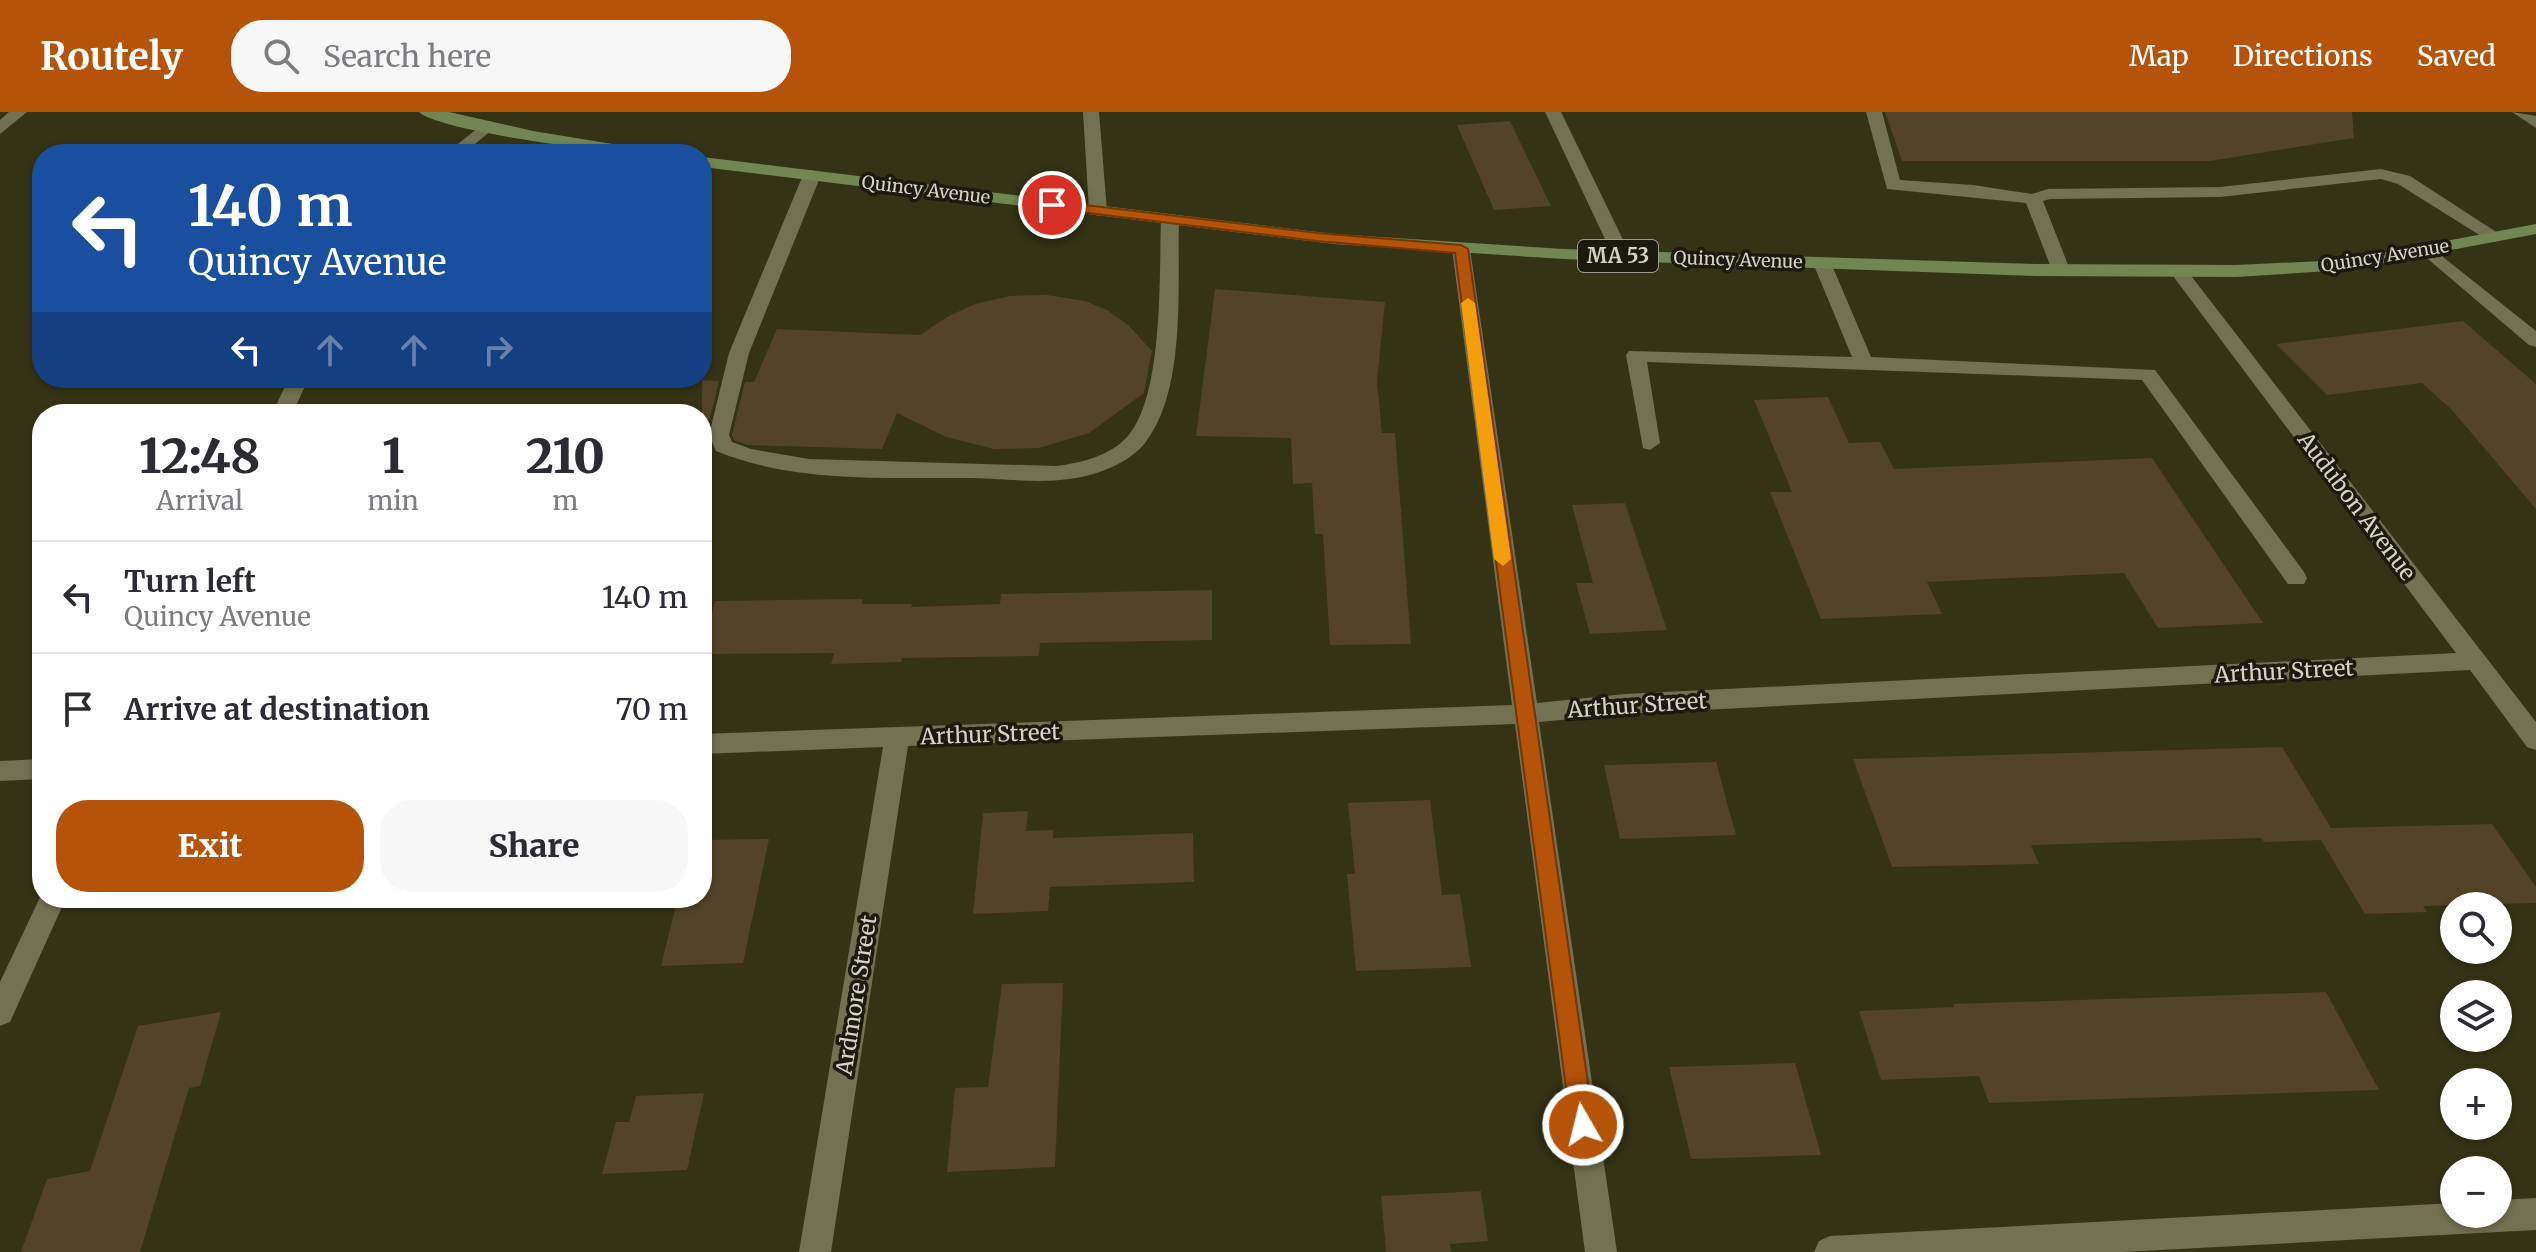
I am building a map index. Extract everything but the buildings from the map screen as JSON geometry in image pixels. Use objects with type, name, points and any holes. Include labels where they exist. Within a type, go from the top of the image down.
[{"type":"main road","points":[[427,112],[587,144]]},
{"type":"main road","name":"Quincy Avenue","points":[[712,163],[1098,211],[1461,249],[1622,256],[2179,272],[2311,268],[2536,229]]},
{"type":"street","points":[[0,129],[19,112]]},
{"type":"street","points":[[1091,112],[1098,211]]},
{"type":"street","points":[[1553,112],[1622,256]]},
{"type":"street","points":[[1874,112],[1893,185],[1973,190],[2033,199],[2048,194],[2220,192],[2381,174],[2404,180],[2495,237]]},
{"type":"street","points":[[2520,112],[2536,123]]},
{"type":"street","points":[[465,144],[487,126]]},
{"type":"street","points":[[812,175],[739,353],[719,435],[723,446],[759,461],[873,469],[1067,472],[1102,464],[1137,439],[1155,402],[1163,364],[1170,219]]},
{"type":"street","points":[[2033,199],[2061,270]]},
{"type":"street","points":[[1461,249],[1601,1252]]},
{"type":"street","points":[[2428,250],[2536,341]]},
{"type":"street","points":[[1822,263],[1864,363]]},
{"type":"street","name":"Audubon Avenue","points":[[2179,272],[2536,740]]},
{"type":"street","points":[[1650,443],[1636,355],[2148,374],[2296,578]]},
{"type":"street","name":"Arthur Street","points":[[712,744],[1524,714],[1625,704],[2476,661]]},
{"type":"street","name":"Ardmore Street","points":[[815,1252],[897,737]]},
{"type":"street","points":[[0,771],[32,769]]},
{"type":"street","points":[[0,1013],[48,908]]},
{"type":"street","points":[[1830,1252],[2536,1214]]},
{"type":"slow traffic","points":[[1468,303],[1503,559]]},
{"type":"route","points":[[1052,205],[1317,237],[1461,249],[1583,1125]]}]
